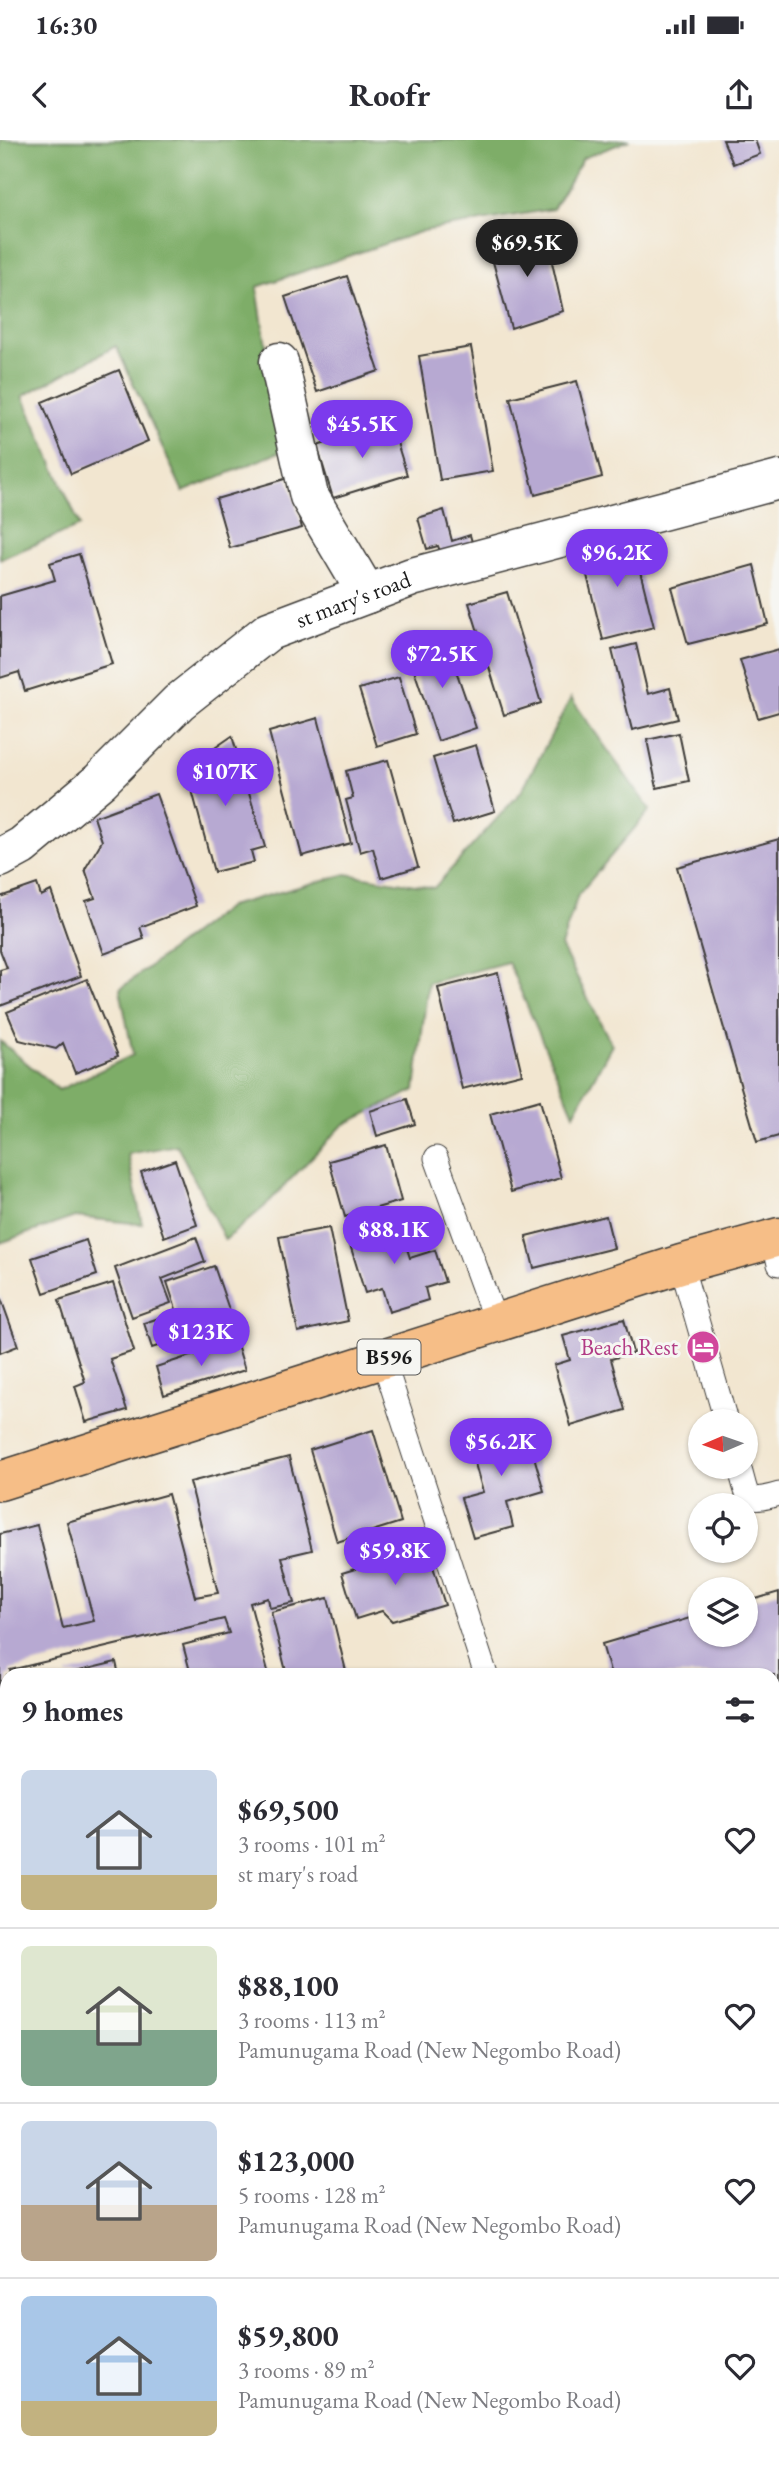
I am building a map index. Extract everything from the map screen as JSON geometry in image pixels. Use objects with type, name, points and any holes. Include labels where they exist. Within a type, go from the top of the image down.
[{"type":"main road","name":"B596","points":[[0,1481],[681,1264],[777,1247]]},
{"type":"street","points":[[279,362],[309,496],[367,594]]},
{"type":"street","name":"st mary's road","points":[[0,858],[22,846],[100,781],[179,702],[269,631],[412,577],[779,480]]},
{"type":"lane","points":[[436,1158],[496,1323]]},
{"type":"lane","points":[[681,1264],[723,1409]]},
{"type":"lane","points":[[383,1359],[484,1668]]},
{"type":"lane","points":[[744,1479],[748,1495],[752,1499],[779,1494]]},
{"type":"green space","points":[[0,140],[630,140],[583,158],[553,209],[423,231],[257,287],[282,451],[183,492],[116,346],[23,396],[80,526],[0,559]]},
{"type":"green space","points":[[571,698],[650,810],[578,895],[561,946],[612,1045],[574,1114],[508,962],[428,983],[415,1090],[343,1125],[264,1207],[225,1240],[177,1145],[128,1154],[142,1224],[75,1217],[0,1243],[0,1041],[59,1090],[133,1055],[120,989],[229,906],[346,874],[434,888],[521,792]]},
{"type":"building","points":[[723,140],[755,140],[760,154],[733,164]]},
{"type":"building","points":[[545,231],[563,311],[511,328],[489,247]]},
{"type":"building","points":[[347,276],[379,371],[317,392],[285,297]]},
{"type":"building","points":[[471,347],[493,471],[440,480],[419,356]]},
{"type":"building","points":[[119,370],[148,441],[71,474],[42,402]]},
{"type":"building","points":[[577,381],[602,477],[535,495],[510,398]]},
{"type":"building","points":[[391,423],[407,475],[333,498],[317,446]]},
{"type":"building","points":[[288,478],[302,528],[230,548],[216,499]]},
{"type":"building","points":[[444,510],[452,541],[470,535],[474,549],[443,559],[438,546],[427,549],[418,518]]},
{"type":"building","points":[[632,539],[654,627],[603,640],[581,551]]},
{"type":"building","points":[[79,554],[112,664],[25,691],[19,672],[0,678],[0,596],[55,580],[50,563]]},
{"type":"building","points":[[754,565],[768,624],[688,644],[672,588]]},
{"type":"building","points":[[507,592],[541,703],[504,715],[469,603]]},
{"type":"building","points":[[445,639],[476,728],[438,741],[408,652]]},
{"type":"building","points":[[636,644],[648,694],[670,688],[678,719],[632,730],[612,650]]},
{"type":"building","points":[[779,649],[779,712],[758,718],[740,660]]},
{"type":"building","points":[[399,677],[416,734],[377,746],[359,689]]},
{"type":"building","points":[[318,718],[351,843],[302,856],[269,732]]},
{"type":"building","points":[[679,733],[689,781],[657,788],[647,740]]},
{"type":"building","points":[[232,736],[265,847],[251,851],[254,862],[214,872],[186,768]]},
{"type":"building","points":[[476,745],[495,811],[453,824],[433,758]]},
{"type":"building","points":[[388,760],[418,867],[381,878],[373,848],[360,852],[346,800],[353,798],[346,771]]},
{"type":"building","points":[[156,794],[196,906],[140,927],[144,939],[104,954],[86,901],[95,898],[85,869],[102,841],[94,817]]},
{"type":"building","points":[[779,839],[779,1136],[757,1142],[677,867]]},
{"type":"building","points":[[37,884],[41,896],[51,891],[81,976],[0,1006],[0,970],[7,968],[0,950],[0,897]]},
{"type":"building","points":[[498,973],[522,1074],[462,1089],[438,988]]},
{"type":"building","points":[[87,979],[118,1056],[75,1073],[63,1043],[56,1049],[19,1040],[7,1012]]},
{"type":"building","points":[[407,1099],[415,1124],[377,1136],[370,1111]]},
{"type":"building","points":[[540,1100],[561,1178],[511,1192],[490,1114]]},
{"type":"building","points":[[386,1145],[401,1201],[345,1217],[329,1161]]},
{"type":"building","points":[[175,1160],[197,1225],[164,1237],[141,1172]]},
{"type":"building","points":[[606,1216],[614,1248],[534,1268],[526,1236]]},
{"type":"building","points":[[398,1220],[410,1258],[435,1250],[445,1282],[425,1288],[428,1300],[389,1312],[382,1288],[365,1293],[347,1235]]},
{"type":"building","points":[[329,1228],[348,1321],[298,1332],[279,1237]]},
{"type":"building","points":[[196,1237],[205,1262],[162,1279],[171,1303],[132,1317],[115,1268]]},
{"type":"building","points":[[86,1240],[97,1275],[44,1293],[32,1258]]},
{"type":"building","points":[[214,1266],[233,1321],[152,1348],[144,1323],[177,1312],[167,1282]]},
{"type":"building","points":[[113,1283],[134,1351],[110,1359],[127,1410],[86,1422],[75,1386],[85,1382],[59,1300]]},
{"type":"building","points":[[0,1296],[18,1346],[0,1353]]},
{"type":"building","points":[[624,1319],[633,1353],[611,1359],[625,1410],[571,1426],[554,1365],[570,1360],[563,1336]]},
{"type":"building","points":[[236,1341],[245,1370],[164,1395],[156,1367]]},
{"type":"building","points":[[524,1422],[544,1491],[507,1502],[513,1527],[473,1538],[461,1498],[483,1492],[468,1439]]},
{"type":"building","points":[[373,1430],[401,1522],[337,1542],[310,1450]]},
{"type":"building","points":[[289,1457],[312,1550],[282,1557],[294,1603],[270,1608],[268,1598],[250,1603],[267,1668],[189,1668],[183,1645],[229,1633],[224,1619],[18,1668],[0,1668],[0,1534],[37,1525],[63,1628],[94,1621],[67,1522],[168,1494],[195,1597],[218,1593],[190,1482]]},
{"type":"building","points":[[427,1547],[445,1605],[392,1621],[382,1611],[356,1619],[342,1573]]},
{"type":"building","points":[[779,1592],[779,1668],[609,1668],[602,1644],[688,1619],[688,1647],[758,1647],[758,1598]]},
{"type":"building","points":[[328,1598],[345,1668],[285,1668],[271,1612]]},
{"type":"building","points":[[116,1662],[117,1668],[92,1668]]},
{"type":"place","name":"Beach Rest","points":[[703,1347]]}]
